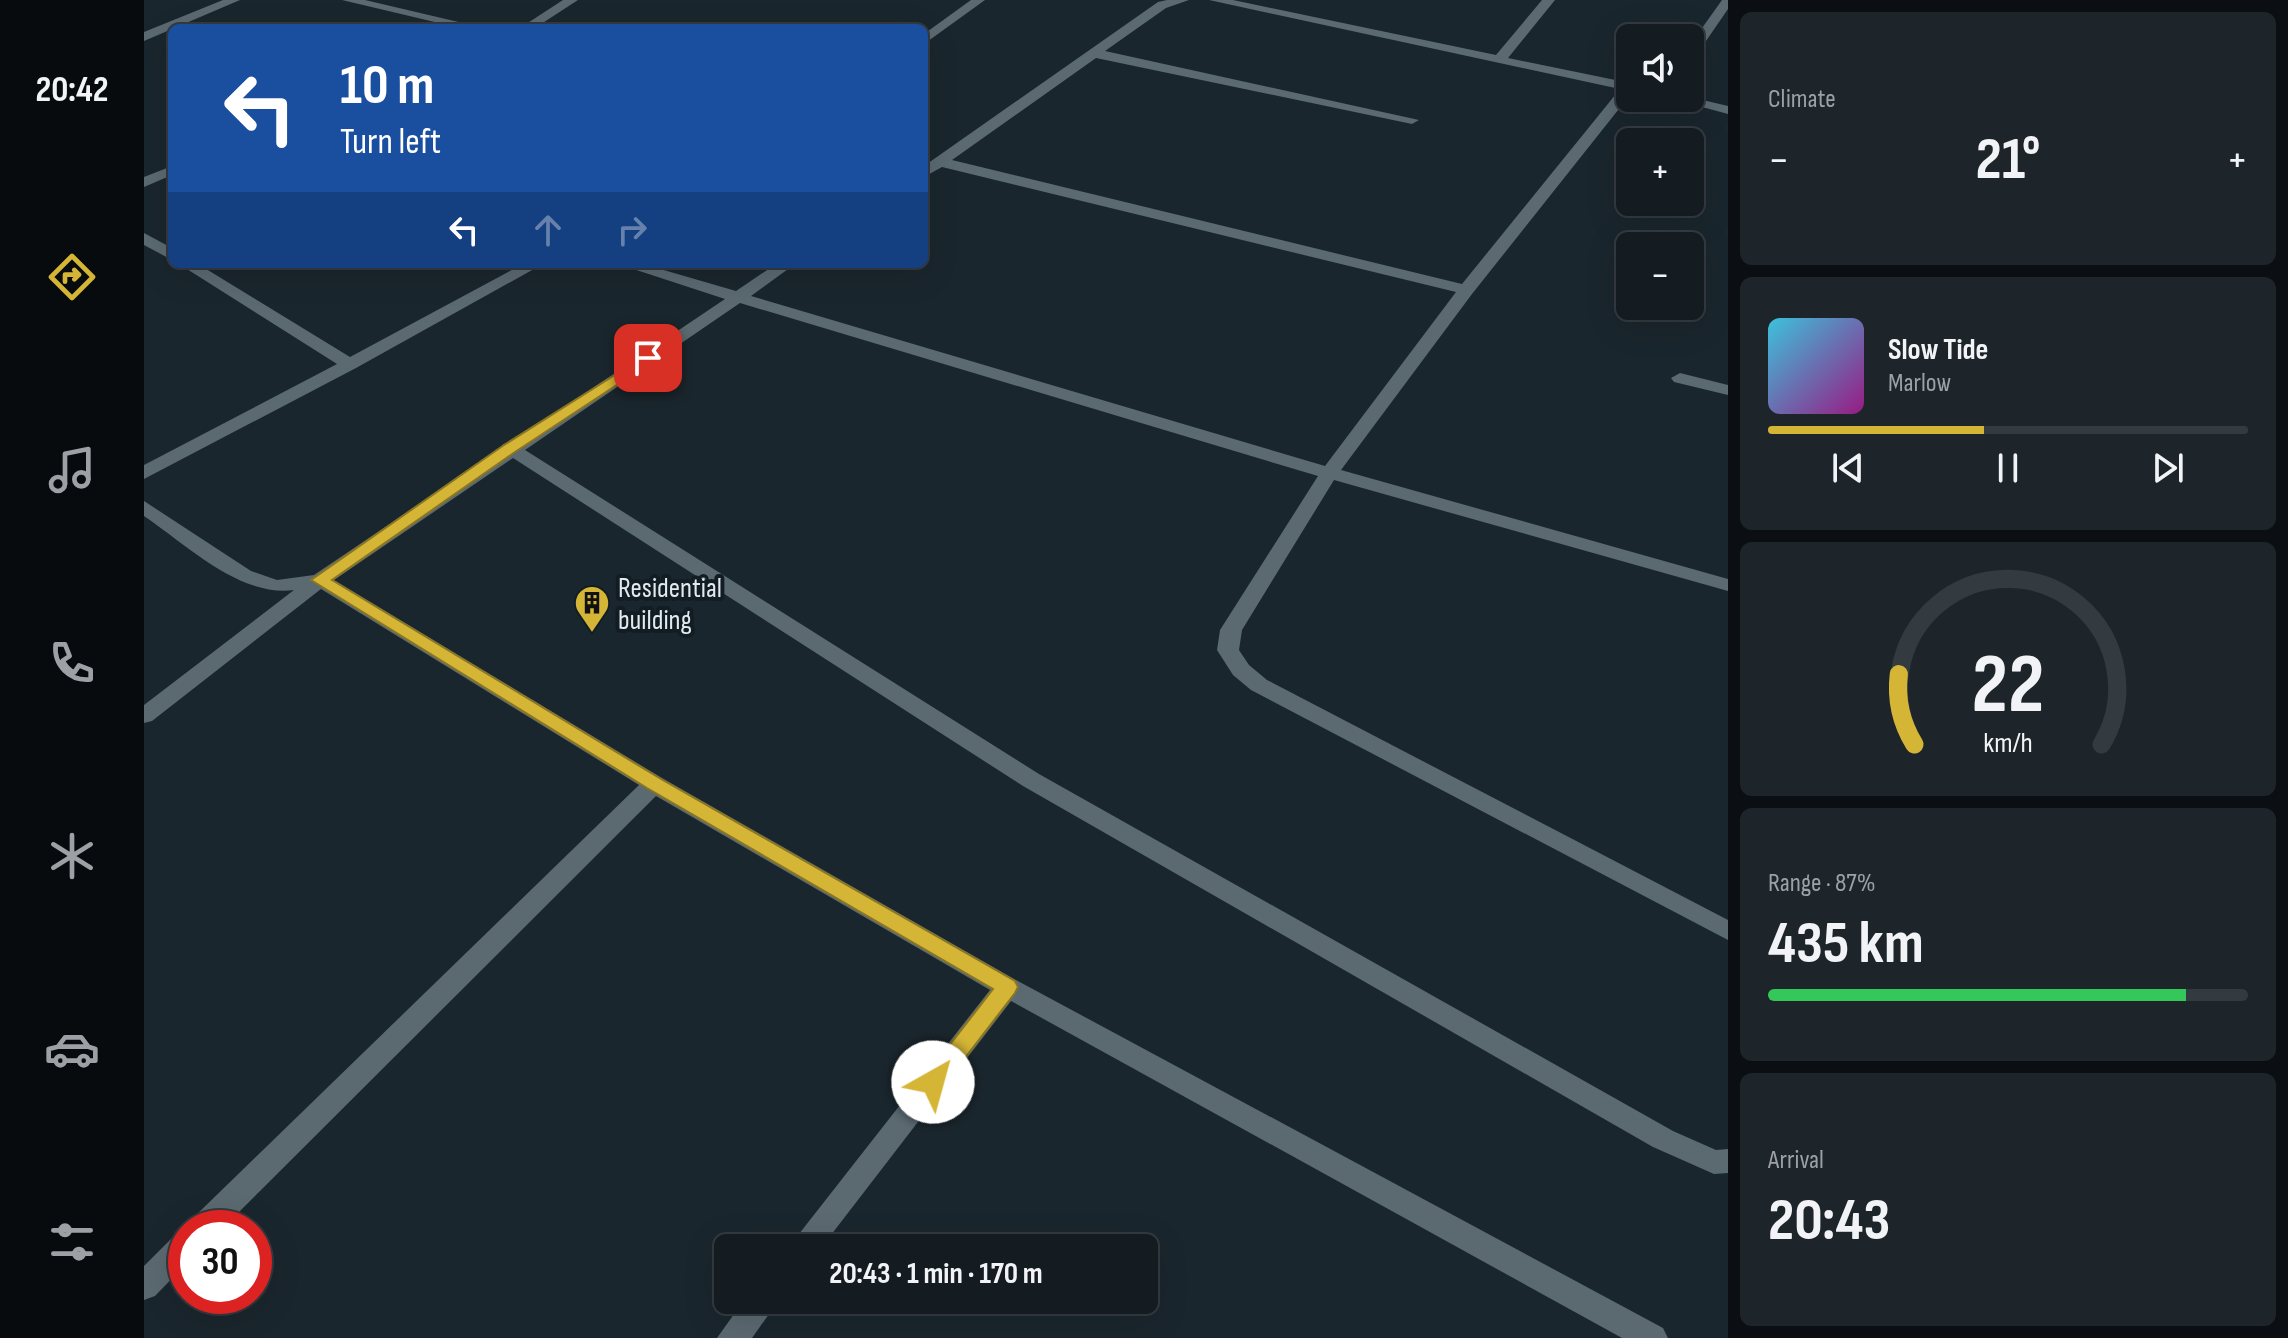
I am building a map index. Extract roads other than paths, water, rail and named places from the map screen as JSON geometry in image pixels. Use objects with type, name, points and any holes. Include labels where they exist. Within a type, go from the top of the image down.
[{"type":"street","points":[[176,24],[234,0]]},
{"type":"street","points":[[348,0],[389,4],[463,24]]},
{"type":"street","points":[[533,24],[572,0]]},
{"type":"street","points":[[928,37],[979,0]]},
{"type":"street","points":[[928,170],[1162,5],[1183,0]]},
{"type":"street","points":[[1215,0],[1266,4],[1616,84]]},
{"type":"street","points":[[1501,58],[1549,0]]},
{"type":"street","points":[[1704,34],[1728,0]]},
{"type":"street","points":[[144,37],[168,27]]},
{"type":"street","points":[[1093,53],[1412,120]]},
{"type":"street","points":[[1616,103],[1466,290],[1329,473],[1231,630],[1228,650],[1241,670],[1272,692],[1728,931]]},
{"type":"street","points":[[1704,104],[1728,110]]},
{"type":"street","points":[[941,162],[1466,290]]},
{"type":"street","points":[[144,182],[168,172]]},
{"type":"street","points":[[144,238],[168,253]]},
{"type":"street","points":[[194,268],[350,364]]},
{"type":"street","points":[[144,473],[528,268]]},
{"type":"street","points":[[639,268],[1329,473],[1728,585]]},
{"type":"street","points":[[144,716],[320,580],[510,448],[781,268]]},
{"type":"street","points":[[1680,378],[1728,390]]},
{"type":"street","points":[[510,448],[1031,780],[1663,1139],[1714,1162],[1728,1161]]},
{"type":"street","points":[[144,507],[244,575],[276,586],[320,580],[654,784],[1007,987],[1652,1338]]},
{"type":"street","points":[[221,1210],[654,784]]},
{"type":"street","points":[[814,1234],[1007,987]]},
{"type":"street","points":[[144,1286],[168,1262]]},
{"type":"street","points":[[733,1338],[752,1314]]},
{"type":"place","name":"Residential building","points":[[592,634]]}]
